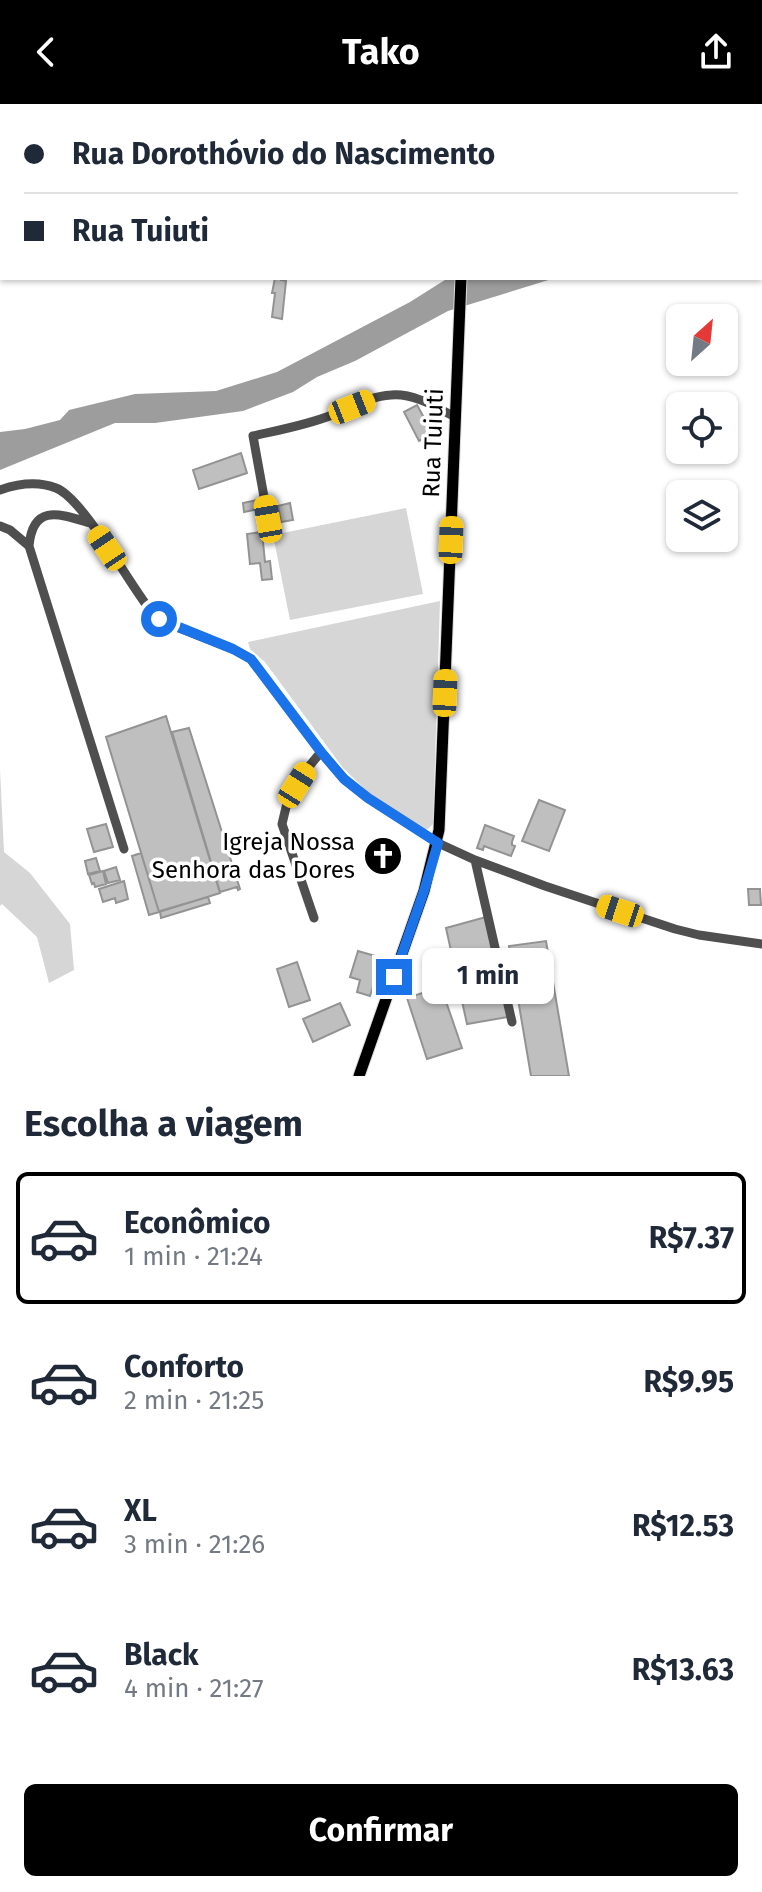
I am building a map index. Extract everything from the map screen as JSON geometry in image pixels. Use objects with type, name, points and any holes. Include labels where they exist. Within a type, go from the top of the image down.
[{"type":"main road","name":"Rua Tuiuti","points":[[359,1076],[438,843],[461,280]]},
{"type":"street","points":[[268,519],[253,436],[329,417],[375,397],[392,394],[427,402],[455,417]]},
{"type":"street","points":[[0,490],[28,484],[55,487],[74,500],[159,619],[251,659],[333,769],[355,789],[438,843],[545,886],[675,929],[762,944]]},
{"type":"street","points":[[90,523],[49,514],[38,520],[30,532],[29,546],[124,849]]},
{"type":"street","points":[[0,526],[29,546]]},
{"type":"street","points":[[314,918],[282,824],[288,799],[321,752]]},
{"type":"street","points":[[475,860],[512,1022]]},
{"type":"shaded area","points":[[445,280],[549,280],[448,311],[293,392],[243,411],[155,423],[115,423],[0,470],[0,432],[60,420],[69,410],[135,394],[216,391],[277,372],[410,302]]},
{"type":"shaded area","points":[[406,508],[423,594],[290,620],[273,535]]},
{"type":"shaded area","points":[[440,601],[433,824],[421,830],[371,795],[343,768],[265,662],[250,649],[248,642]]},
{"type":"shaded area","points":[[0,770],[4,852],[30,873],[70,924],[74,970],[49,983],[37,937],[2,904],[0,906]]},
{"type":"building","points":[[275,280],[286,281],[282,319],[272,317],[275,293],[272,293]]},
{"type":"building","points":[[417,405],[433,434],[419,441],[404,412]]},
{"type":"building","points":[[241,453],[247,473],[199,489],[193,470]]},
{"type":"building","points":[[257,500],[259,509],[244,512],[243,503]]},
{"type":"building","points":[[290,503],[293,520],[281,522],[278,506]]},
{"type":"building","points":[[262,532],[265,562],[270,561],[272,579],[262,580],[260,563],[250,564],[247,534]]},
{"type":"building","points":[[166,716],[220,893],[159,912],[106,737]]},
{"type":"building","points":[[189,728],[238,890],[237,887],[220,892],[172,732]]},
{"type":"building","points":[[539,800],[565,810],[549,851],[522,841]]},
{"type":"building","points":[[106,824],[113,847],[94,852],[87,829]]},
{"type":"building","points":[[485,825],[514,836],[512,845],[515,846],[511,856],[484,846],[483,850],[477,848]]},
{"type":"building","name":"Igreja Nossa Senhora das Dores","points":[[385,841],[396,849],[384,870],[372,862]]},
{"type":"building","points":[[141,853],[159,912],[149,915],[132,856]]},
{"type":"building","points":[[96,858],[100,871],[88,874],[85,861]]},
{"type":"building","points":[[116,867],[120,880],[108,883],[104,871]]},
{"type":"building","points":[[103,871],[106,884],[95,887],[89,875]]},
{"type":"building","points":[[124,881],[128,899],[116,903],[115,898],[103,902],[99,889]]},
{"type":"building","points":[[748,889],[760,889],[761,905],[749,905]]},
{"type":"building","points":[[208,897],[210,903],[161,918],[160,911]]},
{"type":"building","points":[[486,917],[508,1017],[467,1024],[446,928]]},
{"type":"building","points":[[546,941],[569,1076],[531,1076],[509,946]]},
{"type":"building","points":[[358,951],[382,958],[370,996],[357,992],[360,980],[350,977]]},
{"type":"building","points":[[297,962],[310,1000],[289,1007],[277,969]]},
{"type":"building","points":[[441,987],[462,1048],[427,1059],[407,998]]},
{"type":"building","points":[[340,1003],[350,1025],[313,1042],[303,1019]]},
{"type":"place","name":"Igreja Nossa Senhora das Dores","points":[[383,856]]},
{"type":"route","points":[[159,619],[251,659],[333,769],[355,789],[438,843],[394,977]]}]
